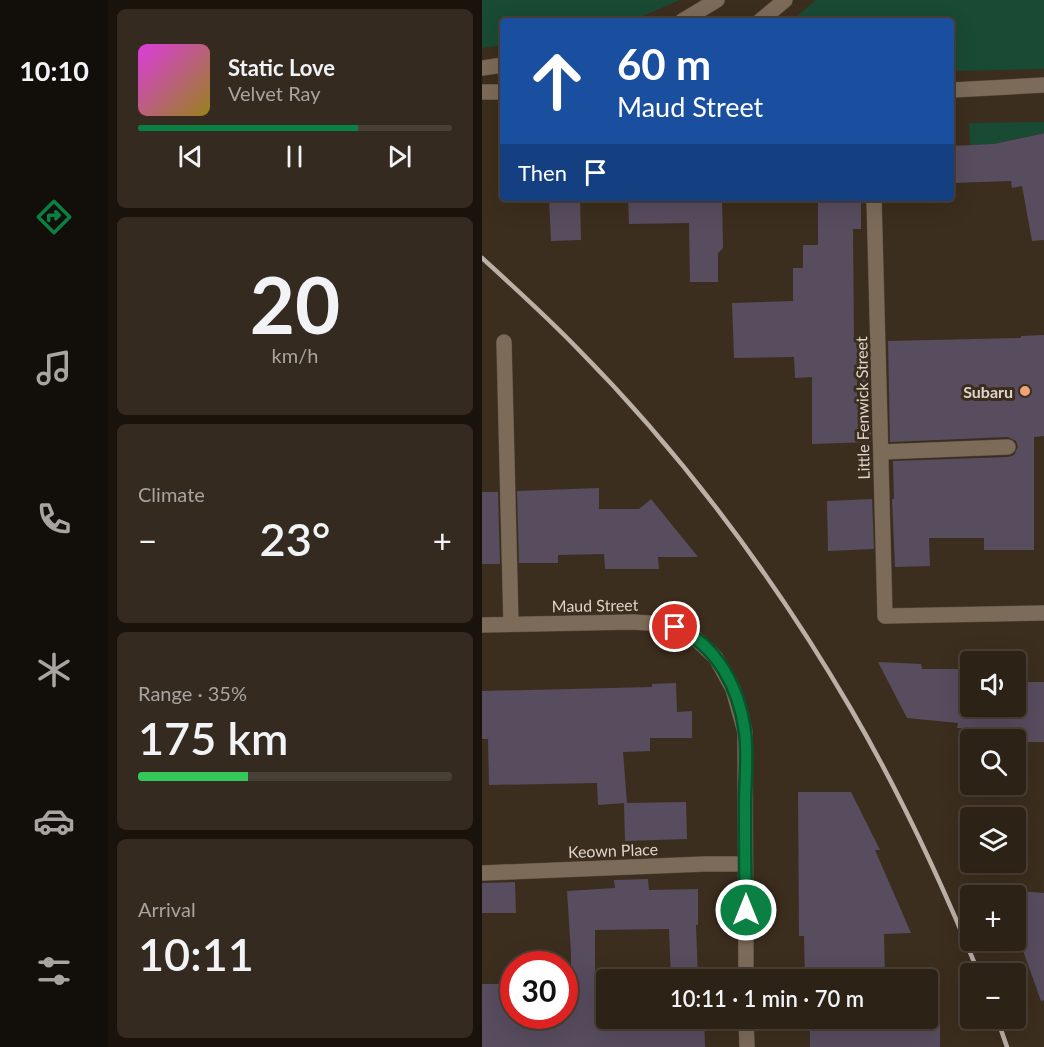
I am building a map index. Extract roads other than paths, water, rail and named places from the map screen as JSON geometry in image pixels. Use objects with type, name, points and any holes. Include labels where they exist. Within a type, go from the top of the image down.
[{"type":"street","points":[[687,18],[717,0]]},
{"type":"street","points":[[764,18],[785,0]]},
{"type":"street","points":[[482,68],[500,65]]},
{"type":"street","points":[[954,90],[1044,86]]},
{"type":"street","points":[[482,92],[500,92]]},
{"type":"street","name":"Little Fenwick Street","points":[[874,201],[885,616],[1044,613]]},
{"type":"street","points":[[504,342],[511,624]]},
{"type":"street","points":[[881,452],[1008,447]]},
{"type":"street","name":"Maud Street","points":[[482,625],[648,622],[675,627],[703,643],[724,669],[733,689],[745,732],[745,864]]},
{"type":"street","points":[[745,864],[746,969]]},
{"type":"street","name":"Keown Place","points":[[482,873],[745,864]]},
{"type":"street","points":[[746,1029],[747,1047]]},
{"type":"railway","points":[[482,258],[554,325],[654,431],[759,566],[822,661],[886,773],[935,872],[974,963]]},
{"type":"railway","points":[[1001,1029],[1007,1047]]},
{"type":"place","name":"Subaru","points":[[1025,391]]}]
